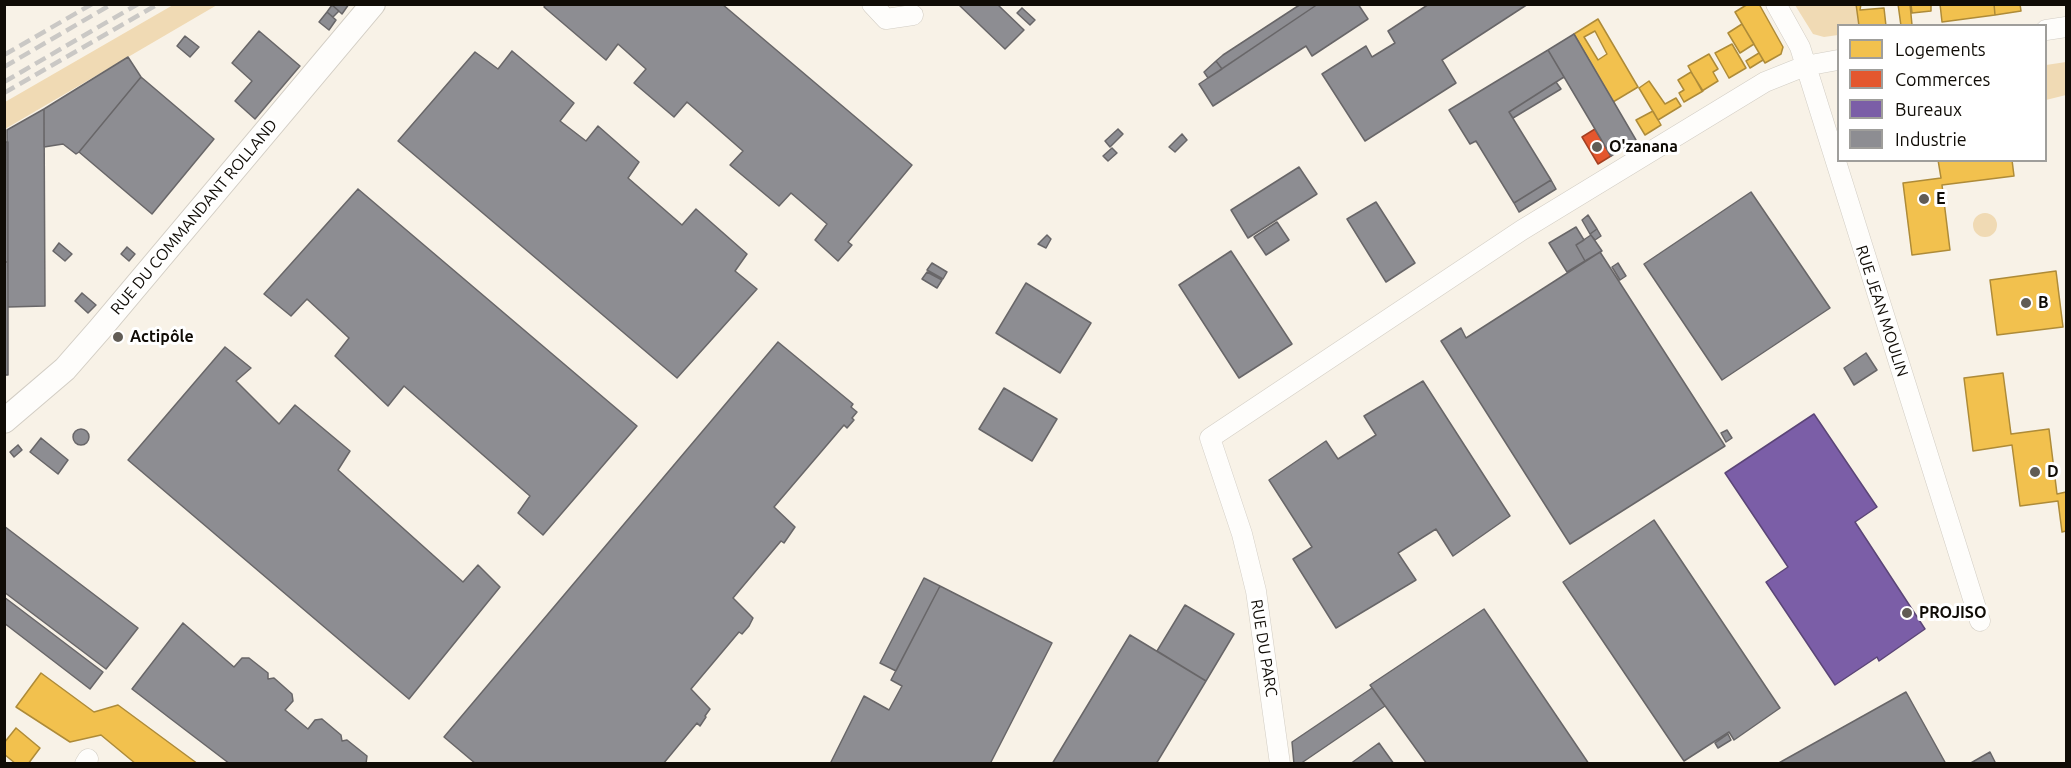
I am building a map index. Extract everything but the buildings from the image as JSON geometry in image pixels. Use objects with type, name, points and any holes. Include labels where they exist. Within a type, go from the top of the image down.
[{"type":"street","name":"RUE DU COMMANDANT ROLLAND","points":[[4,421],[65,369],[373,4]]},
{"type":"street","points":[[872,4],[886,19],[914,15]]},
{"type":"street","name":"RUE JEAN MOULIN","points":[[1776,4],[1800,47],[1980,621]]},
{"type":"street","points":[[2047,30],[2067,27]]},
{"type":"street","points":[[1805,66],[1837,60]]},
{"type":"street","name":"RUE DU PARC","points":[[1280,764],[1256,591],[1242,534],[1210,438],[1522,230],[1765,82],[1805,66]]},
{"type":"shaded area","points":[[173,5],[217,5],[5,129],[5,102]]},
{"type":"shaded area","points":[[1795,5],[1856,5],[1859,24],[1837,24],[1837,35],[1824,37],[1813,34]]},
{"type":"shaded area","points":[[2066,62],[2066,95],[2047,100],[2047,65]]},
{"type":"shaded area","points":[[1985,213],[1993,217],[1997,225],[1993,233],[1985,237],[1977,233],[1973,225],[1977,217]]},
{"type":"railway","points":[[4,55],[92,4]]},
{"type":"railway","points":[[4,67],[112,4]]},
{"type":"railway","points":[[4,82],[138,4]]},
{"type":"railway","points":[[4,93],[158,4]]},
{"type":"place","name":"O'zanana","points":[[1597,147]]},
{"type":"place","name":"E","points":[[1924,199]]},
{"type":"place","name":"B","points":[[2026,303]]},
{"type":"place","name":"Actipôle","points":[[118,337]]},
{"type":"place","name":"D","points":[[2035,472]]},
{"type":"place","name":"PROJISO","points":[[1907,613]]}]
